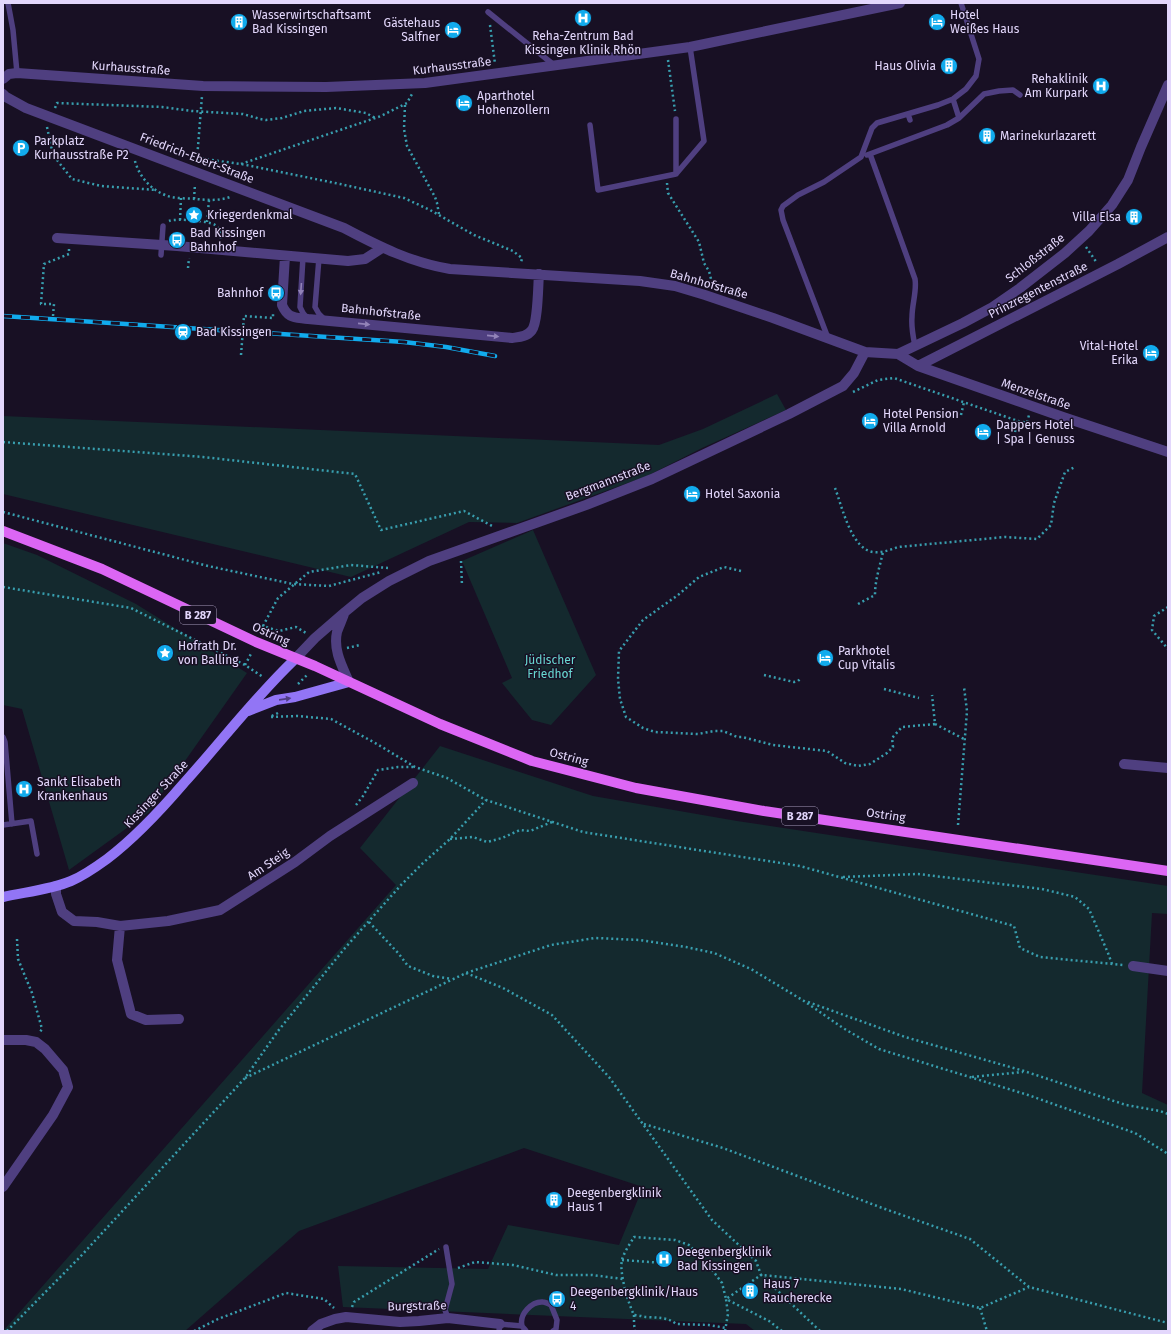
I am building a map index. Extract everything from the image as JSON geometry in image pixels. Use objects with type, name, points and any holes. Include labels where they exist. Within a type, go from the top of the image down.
[{"type":"main road","name":"Ostring","points":[[3,531],[102,569],[256,642],[315,666],[440,724],[532,761],[636,788],[764,811],[1168,871]]},
{"type":"street","name":"Kurhausstraße","points":[[3,79],[9,74],[17,73],[203,86],[326,87],[412,84],[667,50],[900,3]]},
{"type":"street","name":"Schloßstraße","points":[[865,352],[898,354],[964,323],[991,308],[1020,288],[1065,253],[1112,205],[1128,180],[1168,85]]},
{"type":"street","name":"Friedrich-Ebert-Straße","points":[[3,94],[26,108],[51,116],[344,228],[382,248]]},
{"type":"street","name":"Prinzregentenstraße","points":[[918,366],[1102,272],[1168,236]]},
{"type":"street","points":[[57,238],[161,250],[220,250],[245,256],[285,256],[348,261],[365,259],[382,248]]},
{"type":"street","name":"Bahnhofstraße","points":[[382,248],[409,259],[450,272],[539,272],[675,286],[717,299],[865,352]]},
{"type":"street","name":"Bahnhofstraße","points":[[285,256],[282,305],[285,313],[289,316],[512,338],[523,337],[532,330],[535,320],[539,272]]},
{"type":"street","name":"Bergmannstraße","points":[[295,659],[315,638],[362,598],[390,581],[428,561],[586,505],[652,479],[789,414],[843,386],[854,373],[865,352]]},
{"type":"street","name":"Menzelstraße","points":[[898,354],[918,366],[1062,417],[1168,452]]},
{"type":"street","name":"Bergmannstraße","points":[[345,612],[337,632],[336,650],[349,682]]},
{"type":"street","name":"Kissinger Straße","points":[[3,897],[56,886],[72,881],[125,846],[156,816],[248,711],[271,682],[295,659]]},
{"type":"street","points":[[248,711],[276,700],[296,697],[349,682]]},
{"type":"street","points":[[1124,764],[1168,768]]},
{"type":"street","name":"Am Steig","points":[[56,886],[56,894],[62,912],[74,921],[97,922],[120,926],[168,921],[220,910],[413,783]]},
{"type":"street","points":[[120,926],[117,960],[131,1014],[146,1020],[179,1019]]},
{"type":"street","points":[[1133,966],[1168,972]]},
{"type":"street","points":[[3,1040],[26,1040],[36,1042],[45,1049],[63,1070],[68,1088],[53,1115],[3,1186]]},
{"type":"street","name":"Burgstraße","points":[[312,1331],[322,1324],[346,1317],[400,1322],[419,1322],[448,1318],[500,1328]]},
{"type":"lane","points":[[8,3],[13,30],[17,73]]},
{"type":"lane","points":[[862,157],[872,128],[877,123],[938,105],[953,98],[966,89],[976,76],[979,59],[961,3]]},
{"type":"lane","points":[[488,12],[555,65]]},
{"type":"lane","points":[[590,125],[598,190],[676,174],[704,141],[690,46]]},
{"type":"lane","points":[[828,338],[783,220],[783,206],[798,195],[824,182],[862,157],[947,125],[959,118],[984,94],[1013,90],[1020,95]]},
{"type":"lane","points":[[953,98],[959,118]]},
{"type":"lane","points":[[908,114],[910,120]]},
{"type":"lane","points":[[676,119],[676,174]]},
{"type":"lane","points":[[870,154],[915,278],[916,285],[912,324],[915,346]]},
{"type":"lane","points":[[161,250],[163,226]]},
{"type":"lane","points":[[303,257],[300,307],[302,313],[308,319]]},
{"type":"lane","points":[[319,258],[316,307],[319,314],[325,320]]},
{"type":"lane","points":[[3,737],[5,742],[12,824]]},
{"type":"lane","points":[[3,825],[31,821],[37,854]]},
{"type":"lane","points":[[446,1246],[452,1284],[445,1310],[448,1318]]},
{"type":"lane","points":[[526,1331],[522,1326],[523,1318],[527,1309],[534,1303],[543,1302],[552,1306],[557,1320],[556,1329],[553,1331]]},
{"type":"lane","points":[[500,1328],[522,1326]]},
{"type":"path","points":[[488,12],[496,73]]},
{"type":"path","points":[[667,50],[676,119]]},
{"type":"path","points":[[241,164],[397,109],[411,98],[412,84]]},
{"type":"path","points":[[202,97],[197,156],[404,198],[439,215],[474,235],[517,254],[522,258],[520,273]]},
{"type":"path","points":[[156,190],[101,186],[72,179],[53,156],[47,128],[56,103],[162,107],[243,114],[266,120],[282,118],[304,111],[336,108],[366,114],[375,118]]},
{"type":"path","points":[[404,105],[404,129],[407,146],[435,197],[439,215]]},
{"type":"path","points":[[138,149],[134,158],[137,169],[142,177],[156,190],[165,196],[209,200],[207,222]]},
{"type":"path","points":[[666,176],[668,193],[699,242],[704,263],[709,271],[717,299]]},
{"type":"path","points":[[194,199],[195,184]]},
{"type":"path","points":[[181,198],[180,220],[214,224],[219,228],[221,233],[220,250]]},
{"type":"path","points":[[1081,238],[1102,272]]},
{"type":"path","points":[[53,316],[54,304],[41,304],[44,264],[69,254],[69,239]]},
{"type":"path","points":[[241,355],[244,316],[258,317]]},
{"type":"path","points":[[847,391],[854,392],[878,380],[894,378],[1018,421],[1015,432]]},
{"type":"path","points":[[960,415],[964,402]]},
{"type":"path","points":[[3,442],[203,457],[355,474],[381,530],[464,511],[505,533]]},
{"type":"path","points":[[835,488],[852,534],[859,544],[868,551],[883,552],[898,547],[1005,536],[1037,539],[1051,525],[1054,503],[1065,472],[1075,468]]},
{"type":"path","points":[[3,512],[208,566],[293,584],[329,586],[381,571],[390,581]]},
{"type":"path","points":[[858,604],[875,594],[875,581],[878,576],[883,552]]},
{"type":"path","points":[[245,666],[263,626],[278,598],[308,572],[351,565],[388,568],[396,566]]},
{"type":"path","points":[[462,565],[462,586]]},
{"type":"path","points":[[741,571],[724,567],[699,577],[678,595],[643,620],[620,651],[618,678],[620,699],[626,717],[643,728],[655,732],[698,734],[718,730],[773,745],[827,751],[845,763],[858,766],[870,764],[887,753],[893,747],[892,738],[902,727],[935,724],[964,738]]},
{"type":"path","points":[[3,586],[131,608],[245,666],[271,682]]},
{"type":"path","points":[[1168,606],[1154,616],[1152,630],[1168,649]]},
{"type":"path","points":[[263,626],[279,631],[296,627],[315,638]]},
{"type":"path","points":[[343,649],[360,645]]},
{"type":"path","points":[[764,675],[794,682],[801,678]]},
{"type":"path","points":[[958,825],[966,711],[964,687]]},
{"type":"path","points":[[884,689],[919,698]]},
{"type":"path","points":[[932,695],[935,724]]},
{"type":"path","points":[[283,710],[270,716],[297,716],[331,719],[415,767],[447,778],[486,800],[583,832],[800,866],[1014,926],[1020,948],[1040,957],[1133,966]]},
{"type":"path","points":[[355,807],[378,770],[398,767],[415,767]]},
{"type":"path","points":[[7,1331],[80,1257],[245,1078],[278,1031],[345,948],[406,880],[450,839],[486,800]]},
{"type":"path","points":[[450,839],[473,837],[487,842],[502,838],[520,830],[530,831],[552,822]]},
{"type":"path","points":[[839,877],[918,874],[1042,889],[1076,898],[1089,909],[1112,964]]},
{"type":"path","points":[[369,922],[399,954],[408,966],[432,976],[452,979]]},
{"type":"path","points":[[245,1078],[466,973],[550,944],[595,938],[640,940],[714,953],[751,969],[804,1001],[843,1028],[879,1049],[1028,1095],[1135,1133],[1168,1154]]},
{"type":"path","points":[[17,939],[18,959],[32,993],[42,1029]]},
{"type":"path","points":[[466,973],[503,988],[552,1015],[609,1077],[712,1220],[756,1261],[761,1275],[820,1331]]},
{"type":"path","points":[[804,1001],[905,1037],[1024,1071],[1126,1105],[1160,1111],[1168,1114]]},
{"type":"path","points":[[970,1077],[1024,1071]]},
{"type":"path","points":[[643,1124],[723,1148],[885,1209],[970,1239],[1029,1287],[1168,1323]]},
{"type":"path","points":[[634,1315],[646,1318],[660,1317],[676,1324],[708,1325],[725,1330],[728,1314],[722,1283],[710,1266],[689,1245],[675,1240],[634,1237],[622,1260],[623,1279],[629,1304],[634,1315],[636,1331]]},
{"type":"path","points":[[346,1317],[354,1302],[446,1246]]},
{"type":"path","points":[[622,1260],[663,1263]]},
{"type":"path","points":[[450,1270],[475,1262],[512,1265],[556,1275],[592,1275],[623,1279]]},
{"type":"path","points":[[726,1299],[761,1275],[901,1290],[980,1308],[1029,1287]]},
{"type":"path","points":[[194,1331],[218,1319],[286,1293],[324,1299]]},
{"type":"path","points":[[726,1299],[769,1321],[782,1331]]},
{"type":"path","points":[[980,1308],[987,1331]]},
{"type":"green space","points":[[777,394],[786,410],[702,448],[647,476],[517,523],[469,522],[351,577],[3,494],[3,416],[659,445],[703,429]]},
{"type":"green space","name":"Jüdischer Friedhof","points":[[533,530],[596,675],[551,725],[532,720],[502,683],[512,678],[462,561]]},
{"type":"green space","points":[[3,543],[37,555],[136,604],[247,673],[149,812],[69,870],[22,709],[3,705]]},
{"type":"green space","points":[[440,746],[593,796],[737,821],[1168,886],[1168,914],[1152,913],[1142,1093],[1168,1105],[1168,1331],[755,1331],[746,1324],[343,1307],[338,1266],[488,1269],[508,1225],[619,1245],[643,1187],[524,1148],[299,1231],[185,1331],[3,1331],[396,885],[360,848]]},
{"type":"railway","points":[[3,316],[404,342],[446,347],[495,356]]},
{"type":"place","name":"Reha-Zentrum Bad Kissingen Klinik Rhön","points":[[583,18]]},
{"type":"place","name":"Wasserwirtschaftsamt Bad Kissingen","points":[[239,22]]},
{"type":"place","name":"Hotel Weißes Haus","points":[[937,22]]},
{"type":"place","name":"Gästehaus Salfner","points":[[453,30]]},
{"type":"place","name":"Haus Olivia","points":[[949,66]]},
{"type":"place","name":"Rehaklinik Am Kurpark","points":[[1101,86]]},
{"type":"place","name":"Aparthotel Hohenzollern","points":[[464,103]]},
{"type":"place","name":"Marinekurlazarett","points":[[987,136]]},
{"type":"place","name":"Parkplatz Kurhausstraße P2","points":[[21,148]]},
{"type":"place","name":"Kriegerdenkmal","points":[[194,215]]},
{"type":"place","name":"Villa Elsa","points":[[1134,217]]},
{"type":"place","name":"Bad Kissingen Bahnhof","points":[[177,240]]},
{"type":"place","name":"Bahnhof","points":[[276,293]]},
{"type":"place","name":"Bad Kissingen","points":[[183,332]]},
{"type":"place","name":"Vital-Hotel Erika","points":[[1151,353]]},
{"type":"place","name":"Hotel Pension Villa Arnold","points":[[870,421]]},
{"type":"place","name":"Dappers Hotel | Spa | Genuss","points":[[983,432]]},
{"type":"place","name":"Hotel Saxonia","points":[[692,494]]},
{"type":"place","name":"Hofrath Dr. von Balling","points":[[165,653]]},
{"type":"place","name":"Parkhotel Cup Vitalis","points":[[825,658]]},
{"type":"place","name":"Sankt Elisabeth Krankenhaus","points":[[24,789]]},
{"type":"place","name":"Deegenbergklinik Haus 1","points":[[554,1200]]},
{"type":"place","name":"Deegenbergklinik Bad Kissingen","points":[[664,1259]]},
{"type":"place","name":"Haus 7 Raucherecke","points":[[750,1291]]},
{"type":"place","name":"Deegenbergklinik/Haus 4","points":[[557,1299]]}]
